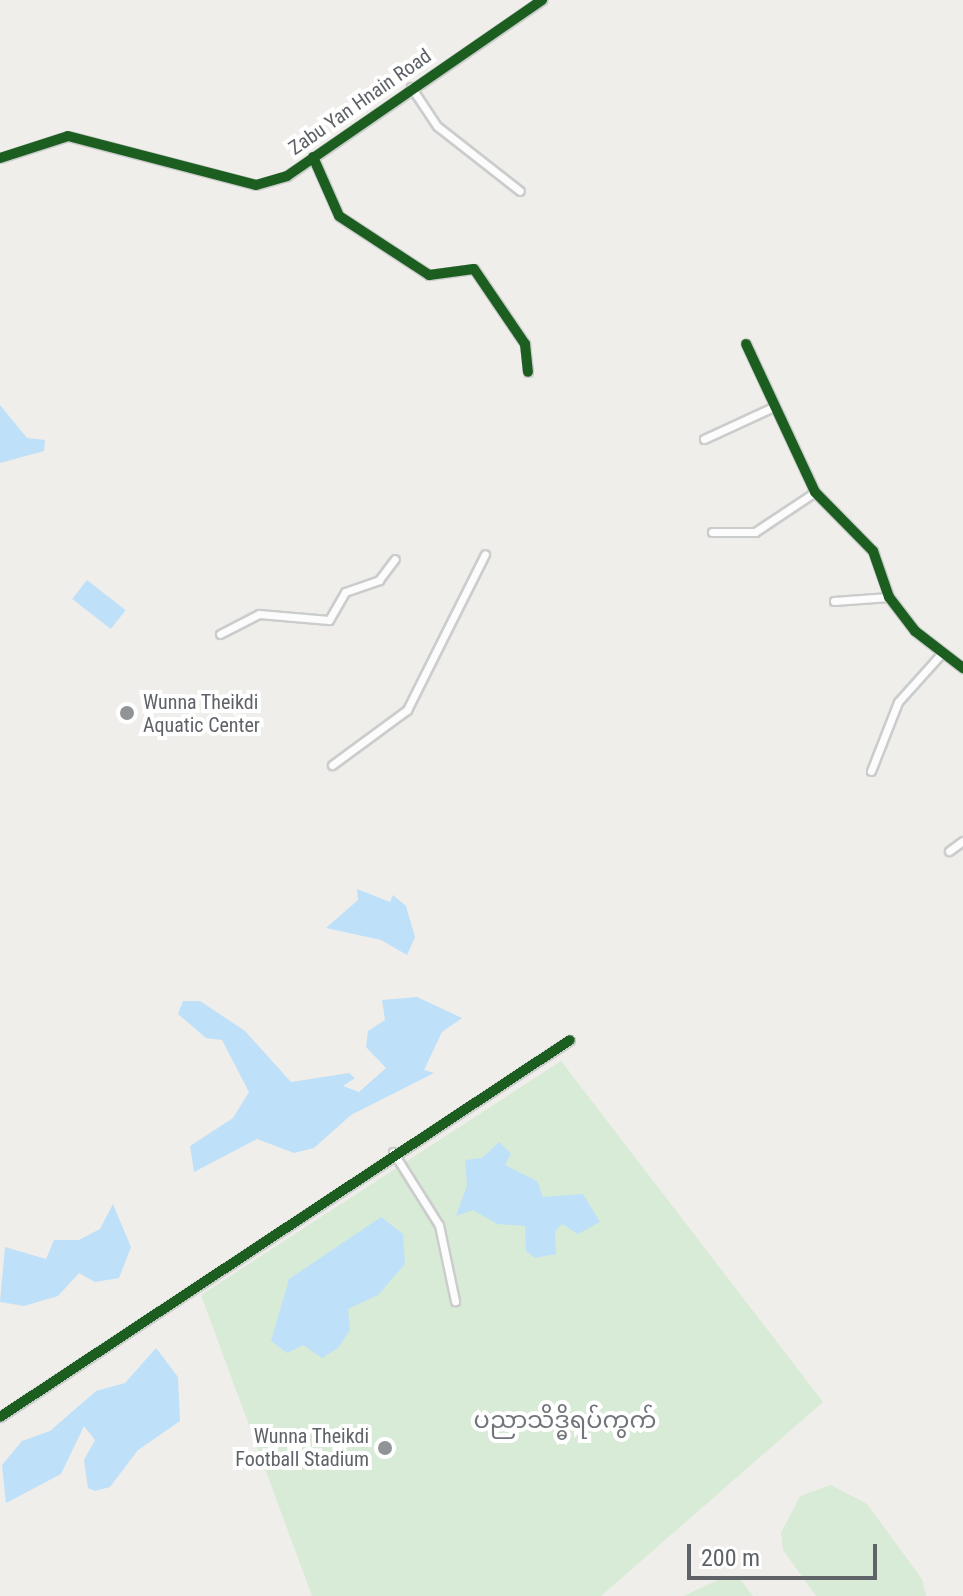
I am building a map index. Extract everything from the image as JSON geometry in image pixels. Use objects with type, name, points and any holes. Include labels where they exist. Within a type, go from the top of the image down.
[{"type":"street","name":"Zabu Yan Hnain Road","points":[[0,158],[68,136],[256,185],[313,157],[542,0]]},
{"type":"street","points":[[411,87],[437,126],[520,191]]},
{"type":"street","points":[[313,157],[339,216],[429,275],[474,269],[525,344],[528,372]]},
{"type":"street","points":[[746,344],[771,408],[815,492],[873,551],[889,597],[942,653],[963,668]]},
{"type":"street","points":[[704,439],[771,408]]},
{"type":"street","points":[[712,532],[755,532],[815,492]]},
{"type":"street","points":[[332,765],[407,710],[485,554]]},
{"type":"street","points":[[220,634],[259,614],[329,620],[345,592],[379,580],[395,559]]},
{"type":"street","points":[[834,601],[889,597]]},
{"type":"street","points":[[871,771],[891,712],[942,653]]},
{"type":"street","points":[[949,851],[963,841]]},
{"type":"street","points":[[0,1417],[393,1152],[570,1040]]},
{"type":"street","points":[[393,1152],[439,1225],[455,1301]]},
{"type":"green space","name":"Wunna Theikdi Football Stadium","points":[[561,1061],[823,1402],[601,1596],[312,1596],[201,1295]]},
{"type":"green space","points":[[831,1485],[867,1504],[922,1579],[926,1596],[816,1596],[783,1550],[781,1533],[800,1496]]},
{"type":"green space","points":[[724,1577],[740,1579],[753,1596],[684,1596]]},
{"type":"water","points":[[0,405],[27,438],[45,440],[44,451],[0,463]]},
{"type":"water","points":[[87,580],[126,610],[111,629],[72,599]]},
{"type":"water","points":[[357,889],[390,902],[393,895],[406,906],[415,937],[407,955],[381,940],[326,928],[358,900]]},
{"type":"water","points":[[417,997],[462,1018],[442,1032],[424,1070],[434,1073],[351,1115],[314,1148],[294,1153],[257,1139],[194,1172],[190,1146],[233,1118],[249,1092],[222,1040],[206,1038],[178,1014],[183,1001],[200,1001],[245,1031],[291,1082],[349,1073],[355,1078],[343,1086],[359,1092],[386,1068],[366,1047],[368,1031],[385,1020],[382,1000]]},
{"type":"water","points":[[499,1142],[511,1154],[505,1165],[537,1181],[543,1197],[583,1194],[600,1222],[578,1234],[562,1224],[555,1231],[556,1254],[535,1258],[526,1251],[525,1226],[497,1224],[473,1210],[456,1216],[467,1185],[465,1160],[482,1158]]},
{"type":"water","points":[[113,1204],[131,1247],[119,1278],[95,1282],[79,1273],[58,1296],[24,1306],[0,1302],[5,1247],[46,1259],[54,1240],[79,1240],[100,1229]]},
{"type":"water","points":[[381,1217],[403,1234],[405,1264],[378,1295],[348,1309],[350,1330],[338,1348],[322,1358],[303,1345],[287,1353],[271,1341],[289,1279]]},
{"type":"water","points":[[156,1348],[178,1377],[180,1421],[138,1450],[110,1487],[95,1491],[88,1488],[84,1460],[95,1440],[84,1426],[61,1474],[6,1503],[2,1465],[22,1441],[50,1431],[96,1391],[125,1383]]},
{"type":"cycle path","points":[[0,158],[68,136],[256,185],[287,176],[542,0]]},
{"type":"cycle path","points":[[313,157],[339,216],[429,275],[474,269],[525,344],[528,372]]},
{"type":"cycle path","points":[[746,344],[815,492],[873,551],[889,597],[915,631],[963,668]]},
{"type":"cycle path","points":[[0,1417],[570,1040]]},
{"type":"place","name":"Wunna Theikdi Aquatic Center","points":[[127,713]]},
{"type":"place","name":"Wunna Theikdi Football Stadium","points":[[385,1448]]},
{"type":"district","name":"ပညာသိဒ္ဓိရပ်ကွက်","points":[[565,1421]]}]
